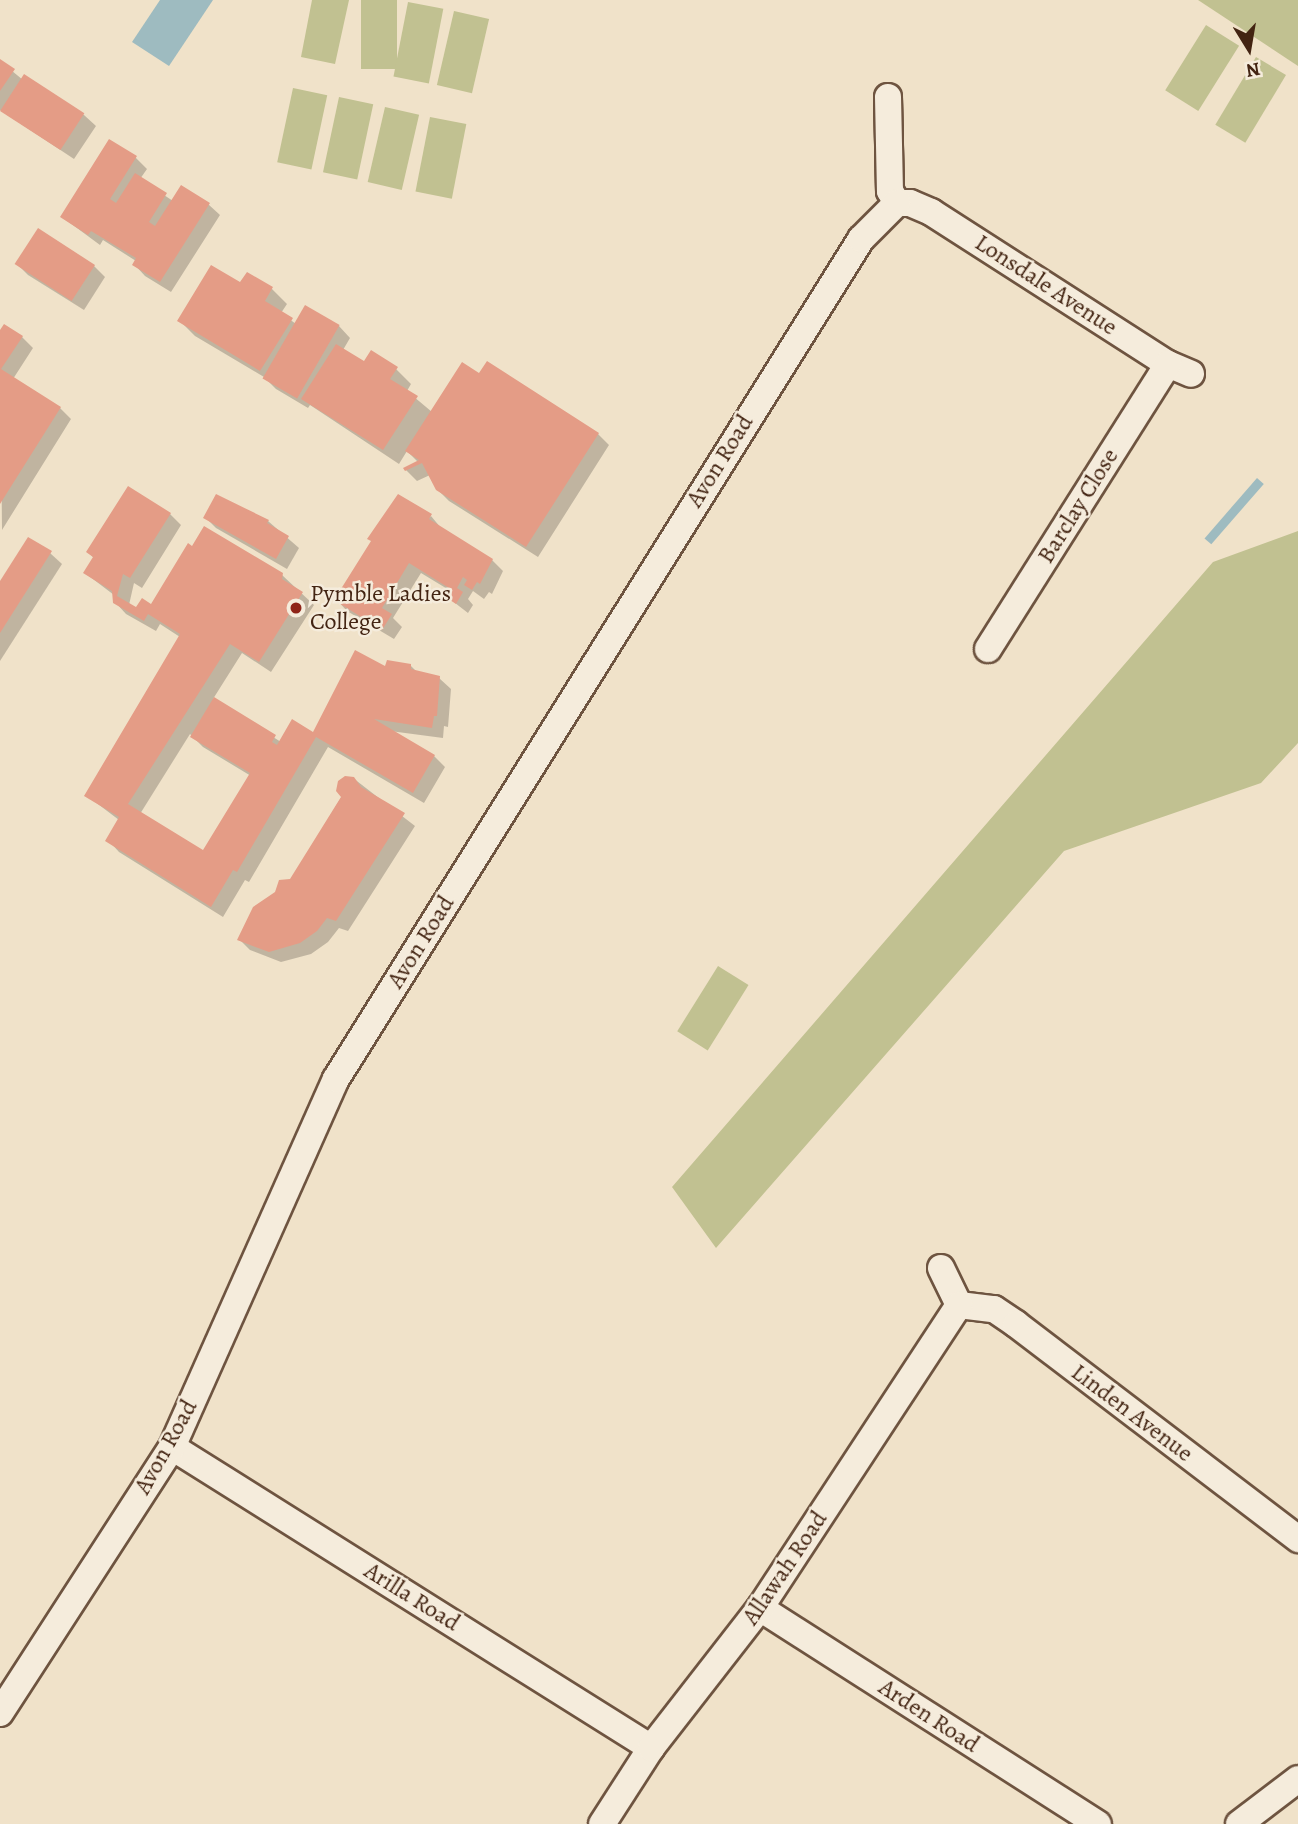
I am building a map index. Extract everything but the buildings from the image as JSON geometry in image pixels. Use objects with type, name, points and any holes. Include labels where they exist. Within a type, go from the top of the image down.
[{"type":"street","points":[[888,97],[890,191],[897,203]]},
{"type":"street","name":"Lonsdale Avenue","points":[[897,203],[910,203],[931,212],[1180,369]]},
{"type":"street","name":"Avon Road","points":[[0,1713],[172,1447],[336,1079],[861,239],[897,203]]},
{"type":"street","name":"Barclay Close","points":[[988,649],[1180,369]]},
{"type":"street","points":[[941,1268],[959,1305]]},
{"type":"street","name":"Linden Avenue","points":[[959,1305],[994,1309],[1298,1539]]},
{"type":"street","name":"Allawah Road","points":[[603,1824],[651,1748],[760,1608],[959,1305]]},
{"type":"street","name":"Arilla Road","points":[[172,1447],[651,1748]]},
{"type":"street","name":"Arden Road","points":[[760,1608],[1098,1824]]},
{"type":"street","points":[[1240,1824],[1298,1779]]},
{"type":"green space","points":[[312,0],[349,0],[335,64],[301,57]]},
{"type":"green space","points":[[361,0],[397,0],[397,69],[361,69]]},
{"type":"green space","points":[[1198,0],[1298,0],[1298,66]]},
{"type":"green space","points":[[408,2],[443,9],[429,83],[393,77]]},
{"type":"green space","points":[[454,11],[489,19],[472,93],[437,85]]},
{"type":"green space","points":[[1206,25],[1239,46],[1198,111],[1165,90]]},
{"type":"green space","points":[[1256,57],[1286,75],[1245,143],[1215,125]]},
{"type":"green space","points":[[293,88],[327,95],[311,170],[277,162]]},
{"type":"green space","points":[[339,97],[373,104],[357,180],[323,172]]},
{"type":"green space","points":[[385,107],[419,115],[402,190],[368,182]]},
{"type":"green space","points":[[430,117],[466,124],[452,199],[415,192]]},
{"type":"green space","points":[[1298,531],[1298,743],[1261,783],[1064,851],[716,1248],[672,1187],[1213,562]]},
{"type":"green space","points":[[718,966],[749,985],[708,1050],[677,1031]]},
{"type":"water","points":[[160,0],[213,0],[169,66],[132,42]]},
{"type":"water","points":[[1257,478],[1264,484],[1211,544],[1205,538]]},
{"type":"place","name":"Pymble Ladies College","points":[[296,608]]}]
